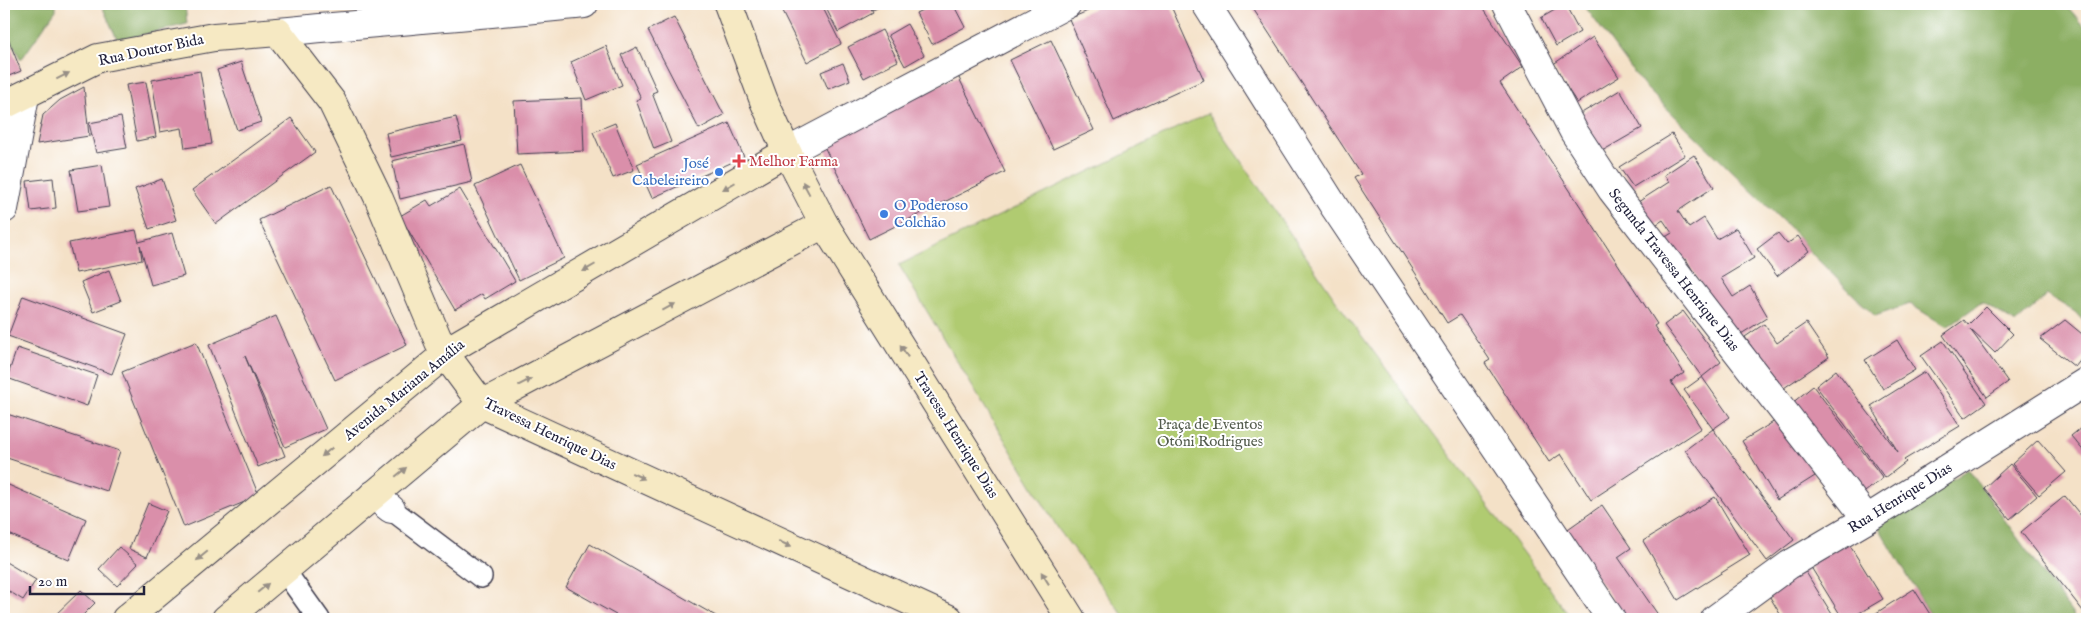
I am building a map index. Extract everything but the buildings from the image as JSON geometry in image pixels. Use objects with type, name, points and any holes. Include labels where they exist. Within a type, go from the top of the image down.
[{"type":"main road","name":"Travessa Henrique Dias","points":[[728,4],[764,100],[786,152],[824,224],[1071,619]]},
{"type":"main road","name":"Rua Doutor Bida","points":[[14,101],[98,58],[214,37],[278,32]]},
{"type":"main road","name":"Travessa Henrique Dias","points":[[278,32],[332,102],[379,199],[445,354],[482,404],[949,619]]},
{"type":"main road","name":"Avenida Mariana Amália","points":[[126,619],[445,354],[786,152]]},
{"type":"main road","points":[[226,619],[284,570],[382,502],[482,404],[824,224]]},
{"type":"street","points":[[278,32],[414,18],[488,15],[584,4]]},
{"type":"street","points":[[786,152],[1067,4]]},
{"type":"street","points":[[1206,4],[1335,208],[1611,619]]},
{"type":"street","name":"Segunda Travessa Henrique Dias","points":[[1507,4],[1574,132],[1612,190],[1867,519]]},
{"type":"street","points":[[4,208],[14,101]]},
{"type":"street","name":"Rua Henrique Dias","points":[[1715,619],[1789,565],[1867,519],[2087,382]]},
{"type":"lane","points":[[382,502],[481,577]]},
{"type":"lane","points":[[284,570],[319,619]]},
{"type":"green space","points":[[4,4],[56,4],[56,10],[21,60],[4,26]]},
{"type":"green space","points":[[101,4],[185,4],[187,24],[118,41]]},
{"type":"green space","points":[[1583,4],[2065,4],[2087,29],[2087,325],[2075,312],[2047,295],[2016,323],[1982,302],[1947,327],[1910,304],[1875,316],[1809,251],[1798,236],[1644,86]]},
{"type":"green space","name":"Praça de Eventos Otóni Rodrigues","points":[[1208,113],[1344,312],[1572,619],[1126,619],[1059,530],[899,265]]},
{"type":"green space","points":[[1968,469],[2076,619],[1933,619],[1878,526]]},
{"type":"place","name":"Melhor Farma","points":[[739,161]]},
{"type":"place","name":"José Cabeleireiro","points":[[719,172]]},
{"type":"place","name":"O Poderoso Colchão","points":[[884,214]]}]
